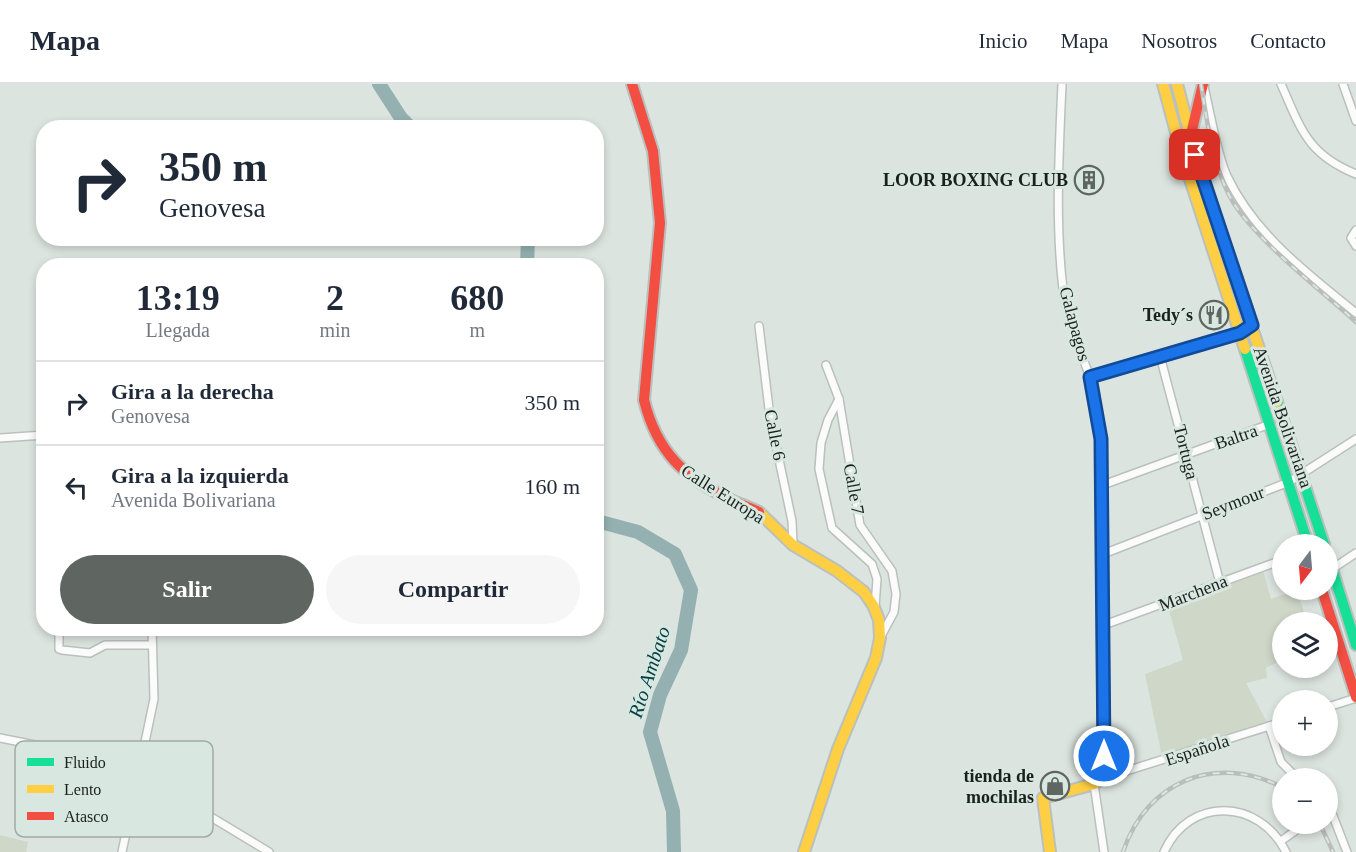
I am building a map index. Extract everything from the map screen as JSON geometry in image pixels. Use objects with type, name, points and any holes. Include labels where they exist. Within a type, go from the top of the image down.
[{"type":"street","name":"Calle Europa","points":[[632,84],[653,151],[660,223],[644,400],[648,422],[666,455],[678,467],[721,494],[762,514],[793,544],[843,574],[875,607]]},
{"type":"street","name":"Galapagos","points":[[1062,84],[1059,192],[1063,290],[1090,377],[1101,439],[1104,625],[1099,781]]},
{"type":"street","name":"Avenida Bolivariana","points":[[1163,84],[1181,151],[1305,534]]},
{"type":"street","name":"Avenida Bolivariana","points":[[1177,84],[1190,137],[1321,534]]},
{"type":"street","points":[[1190,137],[1203,84]]},
{"type":"street","points":[[1203,84],[1226,174],[1243,205],[1254,220],[1308,275],[1356,313]]},
{"type":"street","points":[[1281,84],[1307,140],[1334,165],[1356,174]]},
{"type":"street","points":[[1343,84],[1356,121]]},
{"type":"street","points":[[1356,230],[1351,238],[1356,246]]},
{"type":"street","points":[[1090,377],[1240,333],[1252,325]]},
{"type":"street","name":"Calle 6","points":[[759,326],[770,417],[792,521],[793,544]]},
{"type":"street","name":"Tortuga","points":[[1160,356],[1220,582]]},
{"type":"street","name":"Calle 7","points":[[826,365],[839,399],[860,525],[882,553],[892,571],[896,594],[894,612],[880,638]]},
{"type":"street","points":[[804,852],[824,787],[880,638],[875,607],[878,591],[872,564],[832,528],[819,469],[821,443],[828,420],[839,399]]},
{"type":"street","name":"Baltra","points":[[1100,486],[1270,424]]},
{"type":"street","points":[[0,438],[36,436]]},
{"type":"street","name":"Seymour","points":[[1103,554],[1289,482],[1356,440]]},
{"type":"street","points":[[1338,565],[1356,553]]},
{"type":"street","name":"Marchena","points":[[1104,625],[1272,564]]},
{"type":"street","points":[[1338,588],[1356,645]]},
{"type":"street","points":[[1325,600],[1356,698],[1338,704]]},
{"type":"street","points":[[59,636],[59,649],[90,653],[105,645],[152,645]]},
{"type":"street","points":[[145,741],[154,699],[152,636]]},
{"type":"street","name":"Española","points":[[1050,852],[1043,798],[1272,725]]},
{"type":"street","points":[[1269,726],[1281,762],[1287,768]]},
{"type":"street","points":[[0,738],[15,741]]},
{"type":"street","points":[[1099,781],[1104,852]]},
{"type":"street","points":[[1164,852],[1178,829],[1189,819],[1218,811],[1247,814],[1271,829],[1281,841],[1286,852]]},
{"type":"street","points":[[213,816],[269,852]]},
{"type":"street","points":[[1338,830],[1347,852]]},
{"type":"street","points":[[1281,841],[1291,834]]},
{"type":"street","points":[[122,852],[125,837]]},
{"type":"green space","points":[[1262,567],[1272,600],[1300,600],[1304,612],[1272,612],[1272,665],[1266,668],[1267,678],[1246,683],[1269,726],[1163,761],[1145,674],[1183,660],[1167,603]]},
{"type":"green space","points":[[0,835],[28,842],[26,852],[0,852]]},
{"type":"waterway","name":"Río Ambato","points":[[379,84],[403,120]]},
{"type":"waterway","name":"Río Ambato","points":[[527,258],[528,246]]},
{"type":"waterway","name":"Río Ambato","points":[[604,523],[638,532],[675,554],[691,590],[681,650],[660,695],[650,732],[673,811],[674,852]]},
{"type":"railway","points":[[1201,84],[1218,169],[1239,211],[1269,245],[1356,322]]},
{"type":"railway","points":[[1123,852],[1134,827],[1149,807],[1166,791],[1187,780],[1209,774],[1233,773],[1257,777],[1272,783]]},
{"type":"railway","points":[[1325,834],[1333,852]]},
{"type":"traffic: fast","points":[[1101,461],[1101,439],[1090,377],[1240,333],[1252,325]]},
{"type":"traffic: fast","points":[[1245,349],[1305,534]]},
{"type":"traffic: fast","points":[[1277,402],[1321,534]]},
{"type":"traffic: fast","points":[[1338,588],[1356,645]]},
{"type":"traffic: slow","points":[[1163,84],[1181,151],[1245,349]]},
{"type":"traffic: slow","points":[[1177,84],[1200,173],[1277,402]]},
{"type":"traffic: slow","points":[[1050,852],[1043,798],[1094,784],[1104,778],[1101,461]]},
{"type":"traffic: slow","points":[[759,512],[793,545],[837,571],[864,592],[879,620],[880,638],[876,658],[838,749],[804,852]]},
{"type":"traffic: jam","points":[[632,84],[653,151],[660,223],[644,400],[657,435],[675,462],[716,492],[759,512]]},
{"type":"traffic: jam","points":[[1191,134],[1203,84]]},
{"type":"traffic: jam","points":[[1325,600],[1356,697]]},
{"type":"place","name":"LOOR BOXING CLUB","points":[[1089,180]]},
{"type":"place","name":"Tedy´s","points":[[1214,315]]},
{"type":"place","name":"tienda de mochilas","points":[[1055,786]]},
{"type":"route","points":[[1104,756],[1101,439],[1090,377],[1240,333],[1252,325],[1195,155]]}]
